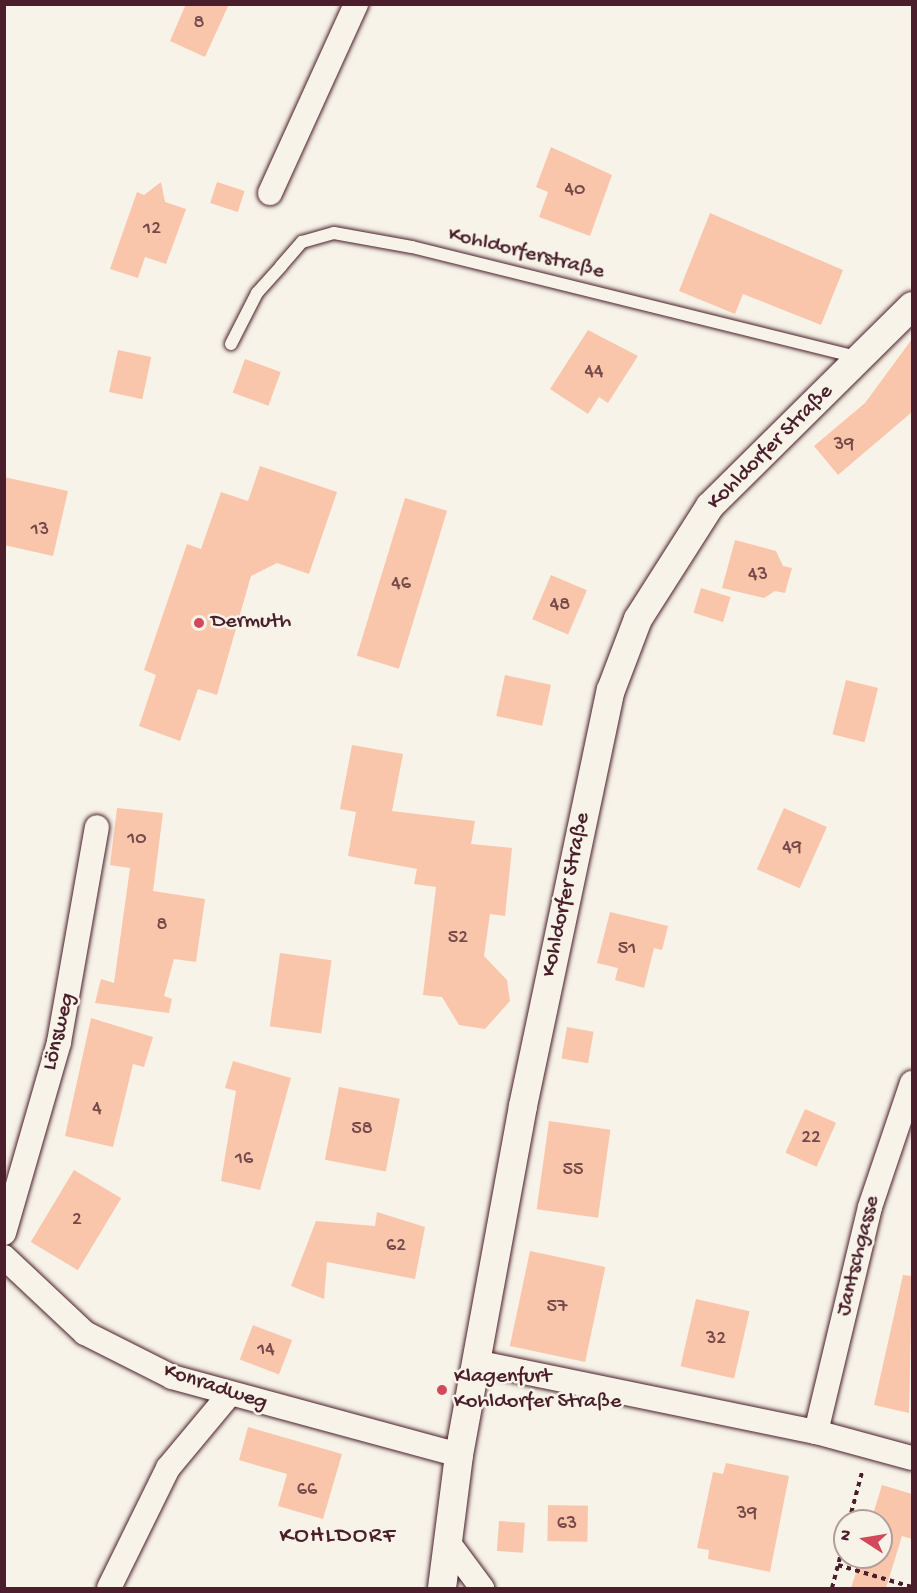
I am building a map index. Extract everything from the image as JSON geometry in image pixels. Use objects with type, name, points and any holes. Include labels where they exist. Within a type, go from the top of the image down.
[{"type":"street","points":[[270,193],[356,4]]},
{"type":"street","name":"Kohldorfer Straße","points":[[442,1588],[459,1455],[475,1362],[611,690],[638,619],[672,559],[721,492],[912,306]]},
{"type":"street","name":"Lönsweg","points":[[4,1233],[62,1032],[97,827]]},
{"type":"street","name":"Jantschgasse","points":[[816,1432],[870,1207],[912,1083]]},
{"type":"street","name":"Konradweg","points":[[4,1257],[85,1333],[172,1377],[228,1396],[459,1455]]},
{"type":"street","points":[[475,1362],[816,1432],[912,1458]]},
{"type":"street","points":[[110,1588],[168,1468],[228,1396]]},
{"type":"street","points":[[447,1541],[482,1588]]},
{"type":"lane","name":"Kohldorferstraße","points":[[231,345],[257,293],[302,242],[334,233],[411,247],[861,358]]},
{"type":"path","points":[[852,1509],[869,1446]]},
{"type":"path","points":[[832,1588],[837,1569]]},
{"type":"path","points":[[851,1569],[912,1587]]},
{"type":"building","points":[[186,4],[229,4],[205,57],[170,41]]},
{"type":"building","points":[[551,147],[612,175],[590,236],[539,217],[548,192],[536,187]]},
{"type":"building","points":[[161,182],[165,202],[186,209],[166,264],[145,257],[138,278],[110,269],[137,192],[144,195]]},
{"type":"building","points":[[217,182],[245,191],[238,212],[210,203]]},
{"type":"building","points":[[710,213],[843,270],[821,325],[743,294],[735,314],[679,291]]},
{"type":"building","points":[[588,330],[638,356],[608,403],[599,397],[588,414],[550,389]]},
{"type":"building","points":[[912,339],[912,412],[838,475],[814,446],[865,403]]},
{"type":"building","points":[[118,350],[151,357],[142,399],[109,392]]},
{"type":"building","points":[[245,359],[281,372],[268,406],[233,393]]},
{"type":"building","name":"Dermuth","points":[[260,466],[337,492],[309,574],[277,563],[251,576],[217,695],[198,689],[180,741],[139,726],[156,675],[144,670],[187,544],[201,549],[221,492],[248,501]]},
{"type":"building","points":[[4,477],[68,491],[53,556],[4,545]]},
{"type":"building","points":[[405,498],[447,511],[399,669],[357,656]]},
{"type":"building","points":[[735,540],[776,551],[783,566],[792,568],[785,593],[775,591],[764,598],[722,588]]},
{"type":"building","points":[[551,575],[587,590],[568,634],[532,619]]},
{"type":"building","points":[[701,588],[731,597],[723,622],[693,613]]},
{"type":"building","points":[[505,675],[551,685],[542,726],[496,716]]},
{"type":"building","points":[[846,680],[878,688],[864,742],[832,734]]},
{"type":"building","points":[[352,745],[403,754],[392,811],[475,821],[471,844],[512,848],[505,916],[490,914],[484,956],[507,980],[510,1001],[485,1029],[459,1025],[442,997],[423,995],[436,887],[414,884],[417,869],[348,856],[356,812],[340,809]]},
{"type":"building","points":[[117,808],[163,813],[153,891],[205,899],[196,962],[174,959],[164,996],[172,999],[169,1013],[95,1003],[101,979],[114,983],[130,868],[110,865]]},
{"type":"building","points":[[784,808],[827,827],[800,888],[757,869]]},
{"type":"building","points":[[610,912],[668,926],[662,950],[654,948],[644,988],[615,980],[618,968],[597,963]]},
{"type":"building","points":[[280,953],[331,960],[321,1034],[270,1026]]},
{"type":"building","points":[[91,1018],[153,1037],[144,1067],[133,1064],[113,1147],[65,1136]]},
{"type":"building","points":[[567,1027],[594,1032],[588,1063],[561,1059]]},
{"type":"building","points":[[233,1061],[291,1078],[260,1190],[221,1181],[236,1091],[225,1088]]},
{"type":"building","points":[[339,1087],[400,1099],[386,1171],[325,1160]]},
{"type":"building","points":[[805,1109],[836,1123],[817,1167],[785,1153]]},
{"type":"building","points":[[549,1121],[610,1130],[598,1218],[537,1209]]},
{"type":"building","points":[[74,1170],[121,1198],[78,1270],[31,1242]]},
{"type":"building","points":[[377,1212],[425,1227],[415,1279],[327,1262],[324,1299],[291,1286],[316,1221],[375,1226]]},
{"type":"building","points":[[530,1251],[605,1267],[585,1362],[510,1346]]},
{"type":"building","points":[[903,1275],[912,1276],[909,1413],[874,1405]]},
{"type":"building","points":[[696,1299],[750,1311],[734,1379],[680,1366]]},
{"type":"building","points":[[253,1325],[292,1340],[279,1375],[240,1360]]},
{"type":"building","points":[[248,1427],[342,1454],[323,1519],[278,1506],[287,1474],[239,1460]]},
{"type":"building","points":[[726,1463],[789,1476],[770,1572],[708,1559],[709,1550],[697,1548],[713,1472],[723,1474]]},
{"type":"building","points":[[882,1485],[912,1494],[912,1539],[902,1536],[893,1565],[893,1509],[875,1509]]},
{"type":"building","points":[[548,1505],[588,1506],[587,1542],[547,1541]]},
{"type":"building","points":[[499,1521],[525,1523],[523,1553],[497,1551]]},
{"type":"building","points":[[857,1569],[892,1569],[886,1588],[851,1588]]},
{"type":"place","name":"Dermuth","points":[[199,623]]},
{"type":"place","name":"Klagenfurt Kohldorfer Straße","points":[[442,1390]]},
{"type":"district","name":"KOHLDORF","points":[[338,1537]]}]
